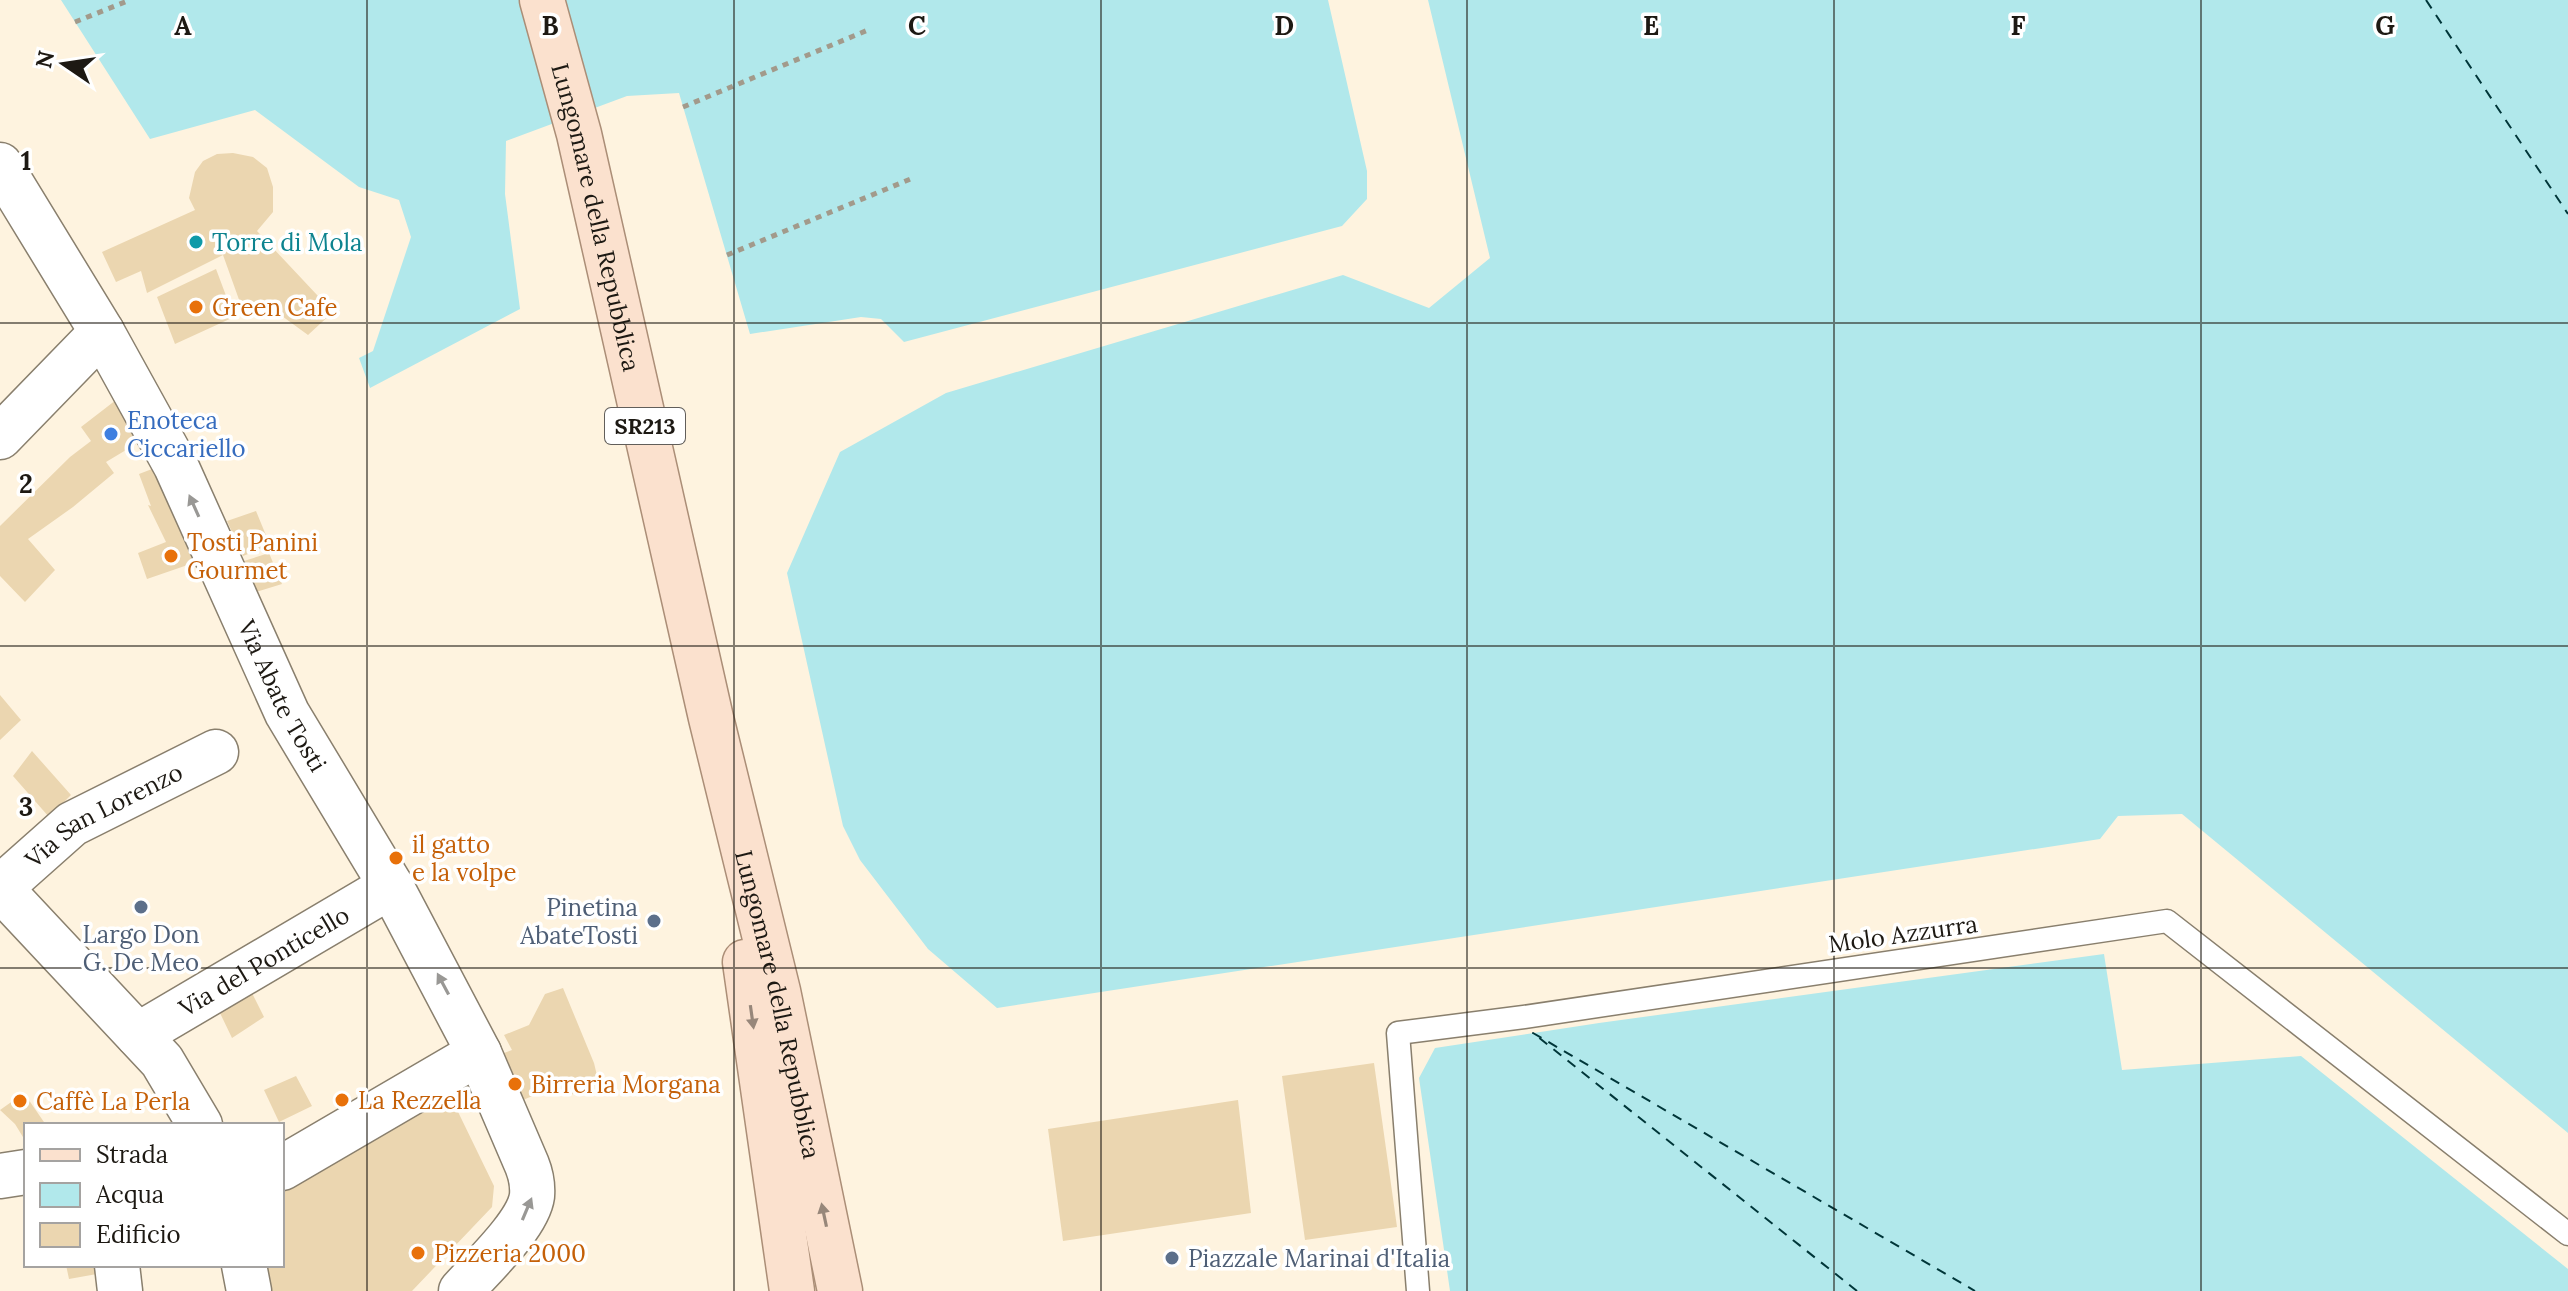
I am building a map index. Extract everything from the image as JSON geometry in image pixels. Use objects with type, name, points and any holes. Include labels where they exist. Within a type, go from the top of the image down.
[{"type":"main road","name":"Lungomare della Repubblica","points":[[542,0],[579,134],[711,718],[778,991],[840,1291]]},
{"type":"main road","name":"Lungomare della Repubblica","points":[[711,718],[792,1291]]},
{"type":"main road","points":[[756,1291],[783,1233]]},
{"type":"street","name":"Via Abate Tosti","points":[[0,165],[102,332],[176,466],[287,713],[391,886],[479,1053],[527,1165],[532,1181],[528,1211],[461,1291]]},
{"type":"street","points":[[0,437],[102,332]]},
{"type":"street","name":"Via San Lorenzo","points":[[0,888],[72,824],[216,752]]},
{"type":"street","name":"Via del Ponticello","points":[[138,1035],[391,886]]},
{"type":"street","points":[[0,888],[162,1061],[199,1123]]},
{"type":"street","points":[[284,1167],[479,1053]]},
{"type":"street","points":[[0,1176],[24,1172]]},
{"type":"street","points":[[117,1267],[120,1291]]},
{"type":"street","points":[[244,1267],[249,1291]]},
{"type":"lane","name":"Molo Azzurra","points":[[1418,1291],[1398,1033],[1529,1025],[2167,921],[2568,1234]]},
{"type":"path","points":[[75,22],[130,0]]},
{"type":"path","points":[[683,107],[868,30]]},
{"type":"path","points":[[727,255],[913,178]]},
{"type":"water","points":[[61,0],[1328,0],[1367,171],[1367,199],[1342,226],[904,342],[881,319],[861,317],[750,334],[679,93],[627,96],[506,141],[505,194],[520,309],[370,388],[359,358],[373,351],[411,237],[399,200],[359,187],[255,110],[150,139]]},
{"type":"water","points":[[1428,0],[2568,0],[2568,1133],[2182,814],[2118,816],[2100,839],[997,1008],[928,949],[860,860],[843,826],[787,573],[840,452],[946,393],[1343,275],[1429,308],[1490,258]]},
{"type":"water","points":[[2104,954],[2122,1070],[2301,1056],[2568,1269],[2568,1291],[1450,1291],[1419,1078],[1435,1048]]},
{"type":"building","name":"Torre di Mola","points":[[217,154],[253,157],[267,168],[273,187],[273,212],[257,231],[333,312],[308,335],[260,300],[242,308],[223,255],[147,293],[141,271],[116,282],[102,252],[195,210],[189,198],[195,172],[203,161]]},
{"type":"building","name":"Green Cafe","points":[[216,269],[234,317],[175,344],[157,297]]},
{"type":"building","points":[[116,400],[141,441],[106,462],[114,473],[28,539],[55,570],[25,602],[0,576],[0,526],[70,457],[91,441],[81,427]]},
{"type":"building","points":[[165,464],[205,559],[147,579],[138,553],[166,542],[148,505],[151,506],[139,474]]},
{"type":"building","points":[[256,511],[270,545],[243,556],[227,521]]},
{"type":"building","points":[[269,553],[282,584],[256,592],[244,561]]},
{"type":"building","points":[[0,695],[21,720],[0,740]]},
{"type":"building","points":[[32,751],[71,795],[49,817],[13,776]]},
{"type":"building","points":[[563,988],[594,1063],[599,1084],[568,1096],[563,1083],[523,1100],[499,1055],[512,1050],[504,1035],[529,1025],[545,994]]},
{"type":"building","points":[[251,991],[264,1017],[232,1038],[220,1013]]},
{"type":"building","points":[[1374,1063],[1397,1227],[1305,1240],[1282,1076]]},
{"type":"building","points":[[296,1076],[312,1106],[279,1122],[264,1090]]},
{"type":"building","points":[[445,1085],[494,1186],[492,1207],[412,1291],[270,1291],[265,1267],[284,1267],[284,1187]]},
{"type":"building","name":"Caffè La Perla","points":[[24,1093],[45,1123],[24,1123],[24,1139],[15,1124],[0,1110]]},
{"type":"building","points":[[1238,1100],[1251,1213],[1063,1241],[1048,1129]]},
{"type":"building","points":[[66,1267],[107,1267],[108,1272],[69,1279]]},
{"type":"ferry route","points":[[2426,0],[2568,214]]},
{"type":"ferry route","points":[[1857,1291],[1533,1033],[1975,1291]]},
{"type":"place","name":"Torre di Mola","points":[[196,242]]},
{"type":"place","name":"Green Cafe","points":[[196,307]]},
{"type":"place","name":"Enoteca Ciccariello","points":[[111,434]]},
{"type":"place","name":"Tosti Panini Gourmet","points":[[171,556]]},
{"type":"place","name":"il gatto e la volpe","points":[[396,858]]},
{"type":"place","name":"Largo Don G. De Meo","points":[[141,907]]},
{"type":"place","name":"Pinetina AbateTosti","points":[[654,921]]},
{"type":"place","name":"Birreria Morgana","points":[[515,1084]]},
{"type":"place","name":"La Rezzella","points":[[342,1100]]},
{"type":"place","name":"Caffè La Perla","points":[[20,1101]]},
{"type":"place","name":"Pizzeria 2000","points":[[418,1253]]},
{"type":"place","name":"Piazzale Marinai d'Italia","points":[[1172,1258]]}]
